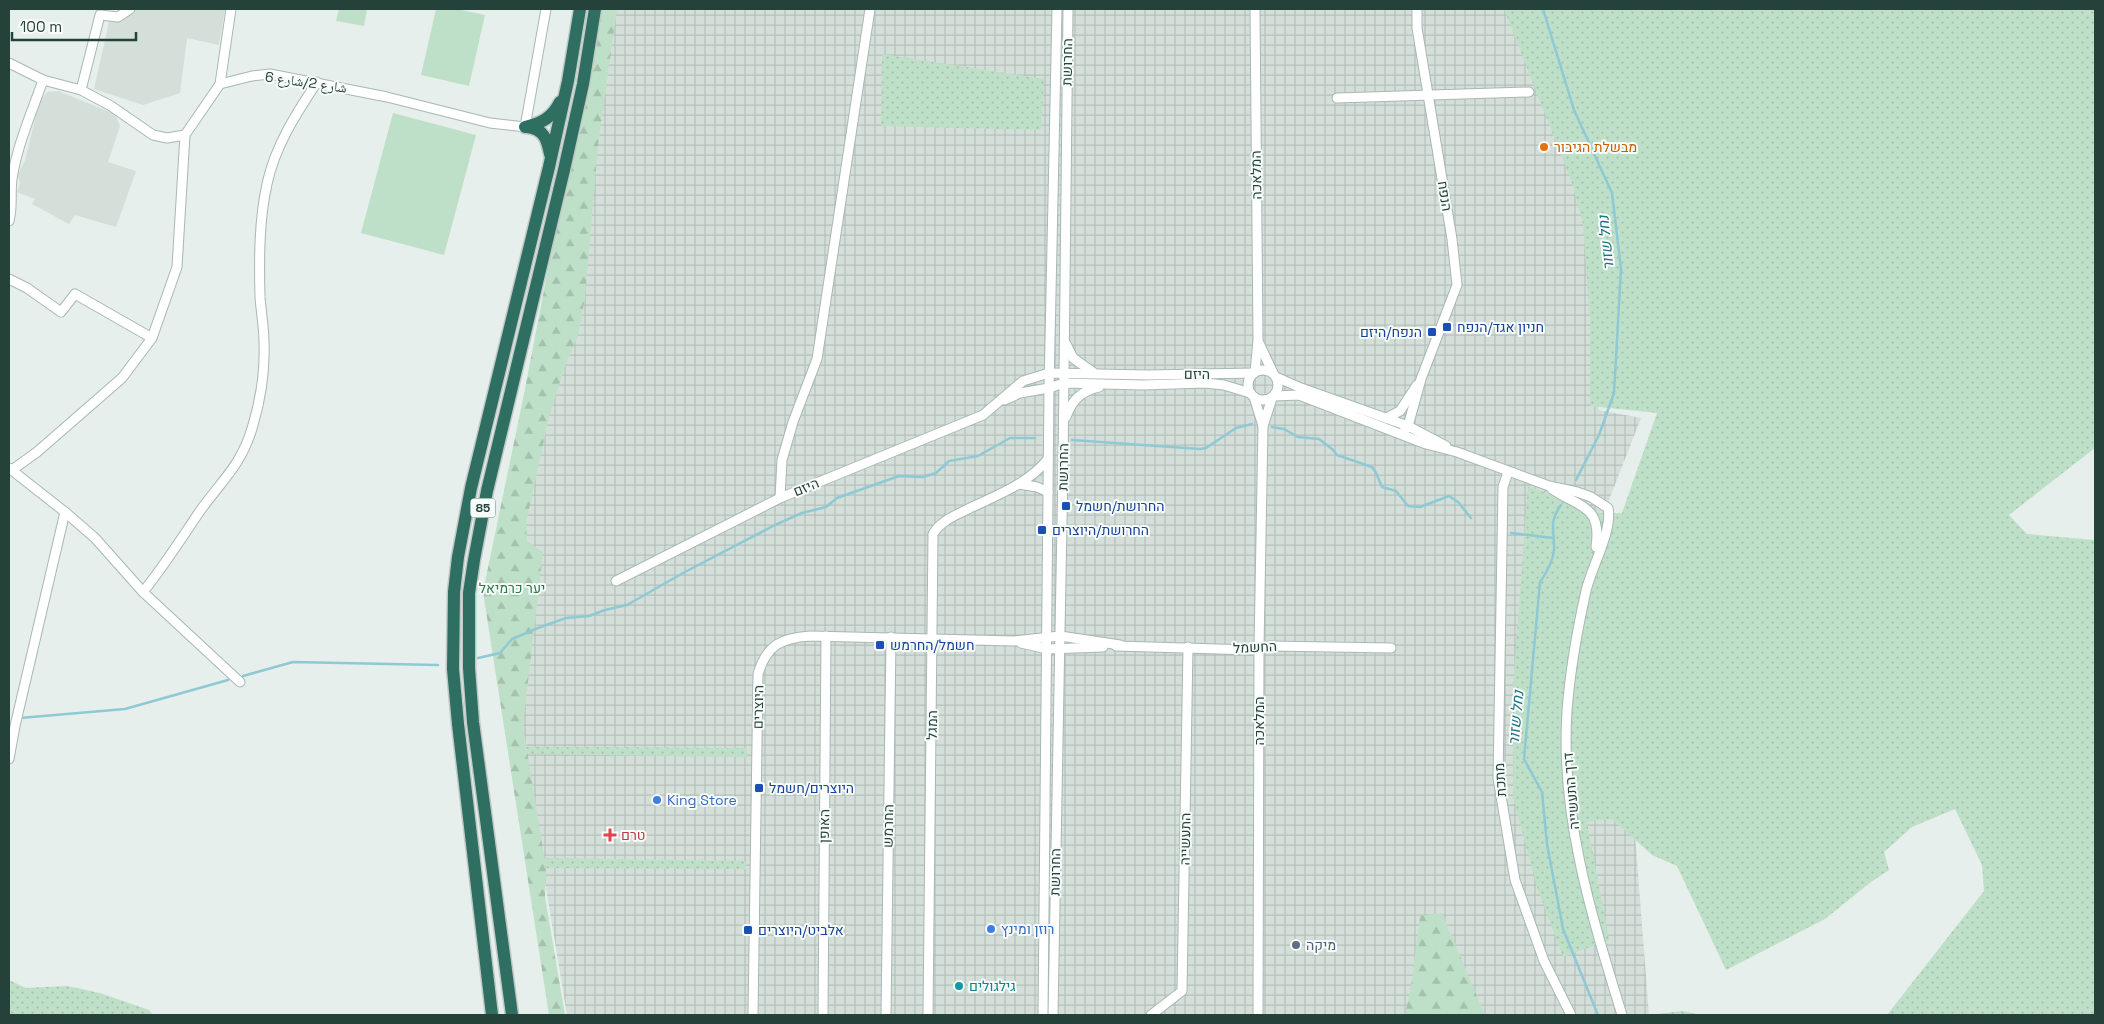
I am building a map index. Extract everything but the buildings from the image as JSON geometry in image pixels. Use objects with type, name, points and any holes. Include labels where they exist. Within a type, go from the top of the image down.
[{"type":"highway","name":"85","points":[[492,1015],[453,669],[454,592],[465,521],[551,159],[580,9]]},
{"type":"highway","name":"85","points":[[512,1015],[473,722],[468,668],[470,593],[474,560],[487,492],[585,77],[595,9]]},
{"type":"highway","points":[[525,127],[540,123],[549,118],[565,94]]},
{"type":"highway","points":[[525,127],[534,128],[545,135],[548,140],[551,159]]},
{"type":"street","points":[[81,90],[100,15],[118,17],[130,9]]},
{"type":"street","points":[[231,9],[220,84],[185,135],[177,267],[152,338],[122,378],[37,452],[10,469],[66,512],[95,538],[143,592],[240,682]]},
{"type":"street","points":[[525,127],[546,9]]},
{"type":"street","points":[[780,498],[782,460],[819,352],[870,9]]},
{"type":"street","name":"החרושת","points":[[1043,1015],[1049,373],[1057,9]]},
{"type":"street","name":"החרושת","points":[[1053,1015],[1065,341],[1068,9]]},
{"type":"street","name":"המלאכה","points":[[1255,9],[1258,340],[1255,372],[1248,381],[1263,426]]},
{"type":"street","name":"הנפח","points":[[1402,434],[1408,426],[1421,379],[1457,285],[1456,266],[1417,28],[1417,9]]},
{"type":"street","points":[[9,63],[43,80],[81,90],[111,106],[153,135],[167,138],[185,135]]},
{"type":"street","name":"شارع 2/شارع 6","points":[[220,84],[252,76],[270,74],[425,105],[490,123],[525,127]]},
{"type":"street","points":[[9,221],[12,211],[12,180],[19,148],[43,80]]},
{"type":"street","points":[[143,592],[161,570],[202,509],[226,480],[242,455],[253,426],[264,370],[260,260],[267,182],[274,159],[288,128],[317,82]]},
{"type":"street","points":[[1337,98],[1529,92]]},
{"type":"street","points":[[9,279],[27,288],[61,312],[75,294],[152,338]]},
{"type":"street","name":"המלאכה","points":[[1258,340],[1275,375],[1278,387],[1263,426],[1259,648],[1258,1015]]},
{"type":"street","points":[[1065,341],[1073,358],[1097,374]]},
{"type":"street","points":[[1255,372],[1263,370],[1301,388],[1408,426],[1457,452],[1508,472]]},
{"type":"street","name":"היזם","points":[[616,581],[780,498],[983,415],[1000,402],[1014,387],[1024,381],[1049,373],[1064,372],[1147,375],[1255,372]]},
{"type":"street","points":[[1143,385],[1147,375]]},
{"type":"street","name":"הנפח","points":[[1386,418],[1400,410],[1421,379]]},
{"type":"street","name":"היזם","points":[[1000,402],[1020,393],[1049,388],[1064,383],[1108,385],[1206,383],[1224,385],[1252,395]]},
{"type":"street","points":[[1063,424],[1069,408],[1076,398],[1092,388],[1108,385]]},
{"type":"street","points":[[1252,395],[1260,400],[1299,395],[1426,444],[1457,452]]},
{"type":"street","name":"המגל","points":[[928,1015],[933,534],[948,519],[1019,484],[1040,470],[1048,459]]},
{"type":"street","name":"דרך התעשייה","points":[[1508,472],[1548,486],[1591,497],[1608,508],[1609,525],[1594,562]]},
{"type":"street","name":"מתכת","points":[[1508,472],[1503,487],[1498,778],[1515,880],[1544,961],[1571,1015]]},
{"type":"street","points":[[1019,484],[1037,487],[1048,492]]},
{"type":"street","name":"דרך התעשייה","points":[[1548,486],[1584,507],[1595,519],[1599,531],[1594,562],[1576,636],[1567,712],[1569,792],[1580,868],[1622,1015]]},
{"type":"street","points":[[9,759],[13,725],[18,713],[66,512]]},
{"type":"street","name":"היוצרים","points":[[753,1015],[758,674],[768,652],[784,639],[802,636],[1014,641],[1060,636]]},
{"type":"street","name":"האופן","points":[[823,1015],[826,636]]},
{"type":"street","name":"החשמל","points":[[1060,636],[1120,645]]},
{"type":"street","name":"החרמש","points":[[886,1015],[891,638]]},
{"type":"street","name":"היוצרים","points":[[1014,641],[1047,649],[1060,649]]},
{"type":"street","name":"החשמל","points":[[1060,649],[1120,645],[1252,650],[1270,646],[1391,648]]},
{"type":"street","name":"התעשייה","points":[[1151,1015],[1182,991],[1188,647]]},
{"type":"shaded area","points":[[136,9],[225,9],[219,45],[187,38],[180,93],[143,105],[94,89],[109,22]]},
{"type":"shaded area","points":[[609,9],[1601,9],[1597,389],[1599,410],[1641,418],[1609,500],[1649,1015],[567,1015],[501,616]]},
{"type":"shaded area","points":[[58,91],[115,114],[120,126],[108,162],[136,171],[116,227],[75,215],[69,224],[32,204],[35,199],[17,192],[20,183],[18,175],[25,160],[39,103],[47,92]]},
{"type":"green space","points":[[339,9],[367,9],[364,26],[336,21]]},
{"type":"green space","points":[[436,9],[457,9],[485,15],[469,86],[421,75]]},
{"type":"green space","name":"יער כרמיאל","points":[[600,9],[617,9],[598,146],[585,298],[578,335],[564,369],[549,417],[526,523],[527,541],[543,552],[523,725],[546,868],[545,897],[565,1015],[549,1015],[483,592],[559,211],[597,39]]},
{"type":"green space","points":[[1504,9],[2095,9],[2095,448],[2009,515],[2027,534],[2095,540],[2095,1015],[1887,1015],[1984,891],[1982,865],[1955,809],[1912,827],[1884,852],[1889,870],[1825,919],[1726,970],[1677,866],[1652,855],[1612,819],[1587,822],[1609,940],[1563,957],[1537,887],[1513,797],[1513,687],[1528,486],[1597,513],[1622,513],[1657,413],[1590,406],[1590,318],[1583,224],[1572,183]]},
{"type":"green space","points":[[882,54],[1044,79],[1041,130],[881,126]]},
{"type":"green space","points":[[393,113],[476,135],[444,255],[361,233]]},
{"type":"green space","points":[[526,747],[747,748],[747,757],[527,754]]},
{"type":"green space","points":[[544,858],[746,861],[746,869],[546,868]]},
{"type":"green space","points":[[1442,913],[1485,1015],[1405,1015],[1412,980],[1420,916]]},
{"type":"green space","points":[[9,980],[26,988],[67,986],[100,993],[149,1010],[153,1015],[9,1015]]},
{"type":"green space","points":[[1682,1011],[1702,1015],[1649,1015]]},
{"type":"waterway","name":"נחל שזור","points":[[1543,9],[1574,110],[1612,193],[1621,269],[1614,393],[1599,435],[1576,480]]},
{"type":"waterway","points":[[1072,440],[1200,449],[1206,448],[1236,428],[1252,424]]},
{"type":"waterway","points":[[1272,427],[1284,429],[1298,437],[1319,439],[1337,455],[1372,467],[1382,487],[1396,491],[1408,506],[1420,507],[1449,496],[1458,502],[1471,518]]},
{"type":"waterway","points":[[478,658],[500,653],[512,639],[566,618],[589,616],[627,605],[683,573],[775,525],[802,513],[826,507],[837,498],[899,476],[923,477],[936,473],[949,461],[978,456],[1010,438],[1035,438]]},
{"type":"waterway","name":"נחל שזור","points":[[1561,505],[1553,522],[1554,550],[1552,559],[1540,582],[1524,759],[1542,792],[1547,844],[1563,929],[1598,1015]]},
{"type":"waterway","points":[[1511,533],[1553,538]]},
{"type":"waterway","points":[[243,676],[293,662],[438,665]]},
{"type":"waterway","points":[[20,718],[125,709],[228,680]]},
{"type":"place","name":"מבשלת הגיבור","points":[[1544,147]]},
{"type":"place","name":"חניון אגד/הנפח","points":[[1447,327]]},
{"type":"place","name":"הנפח/היזם","points":[[1432,332]]},
{"type":"place","name":"החרושת/חשמל","points":[[1066,506]]},
{"type":"place","name":"החרושת/היוצרים","points":[[1042,530]]},
{"type":"place","name":"חשמל/החרמש","points":[[880,645]]},
{"type":"place","name":"היוצרים/חשמל","points":[[759,788]]},
{"type":"place","name":"King Store","points":[[657,800]]},
{"type":"place","name":"טרם","points":[[610,835]]},
{"type":"place","name":"רוזן ומינץ","points":[[991,929]]},
{"type":"place","name":"אלביט/היוצרים","points":[[748,930]]},
{"type":"place","name":"מיקה","points":[[1296,945]]},
{"type":"place","name":"גילגולים","points":[[959,986]]}]
